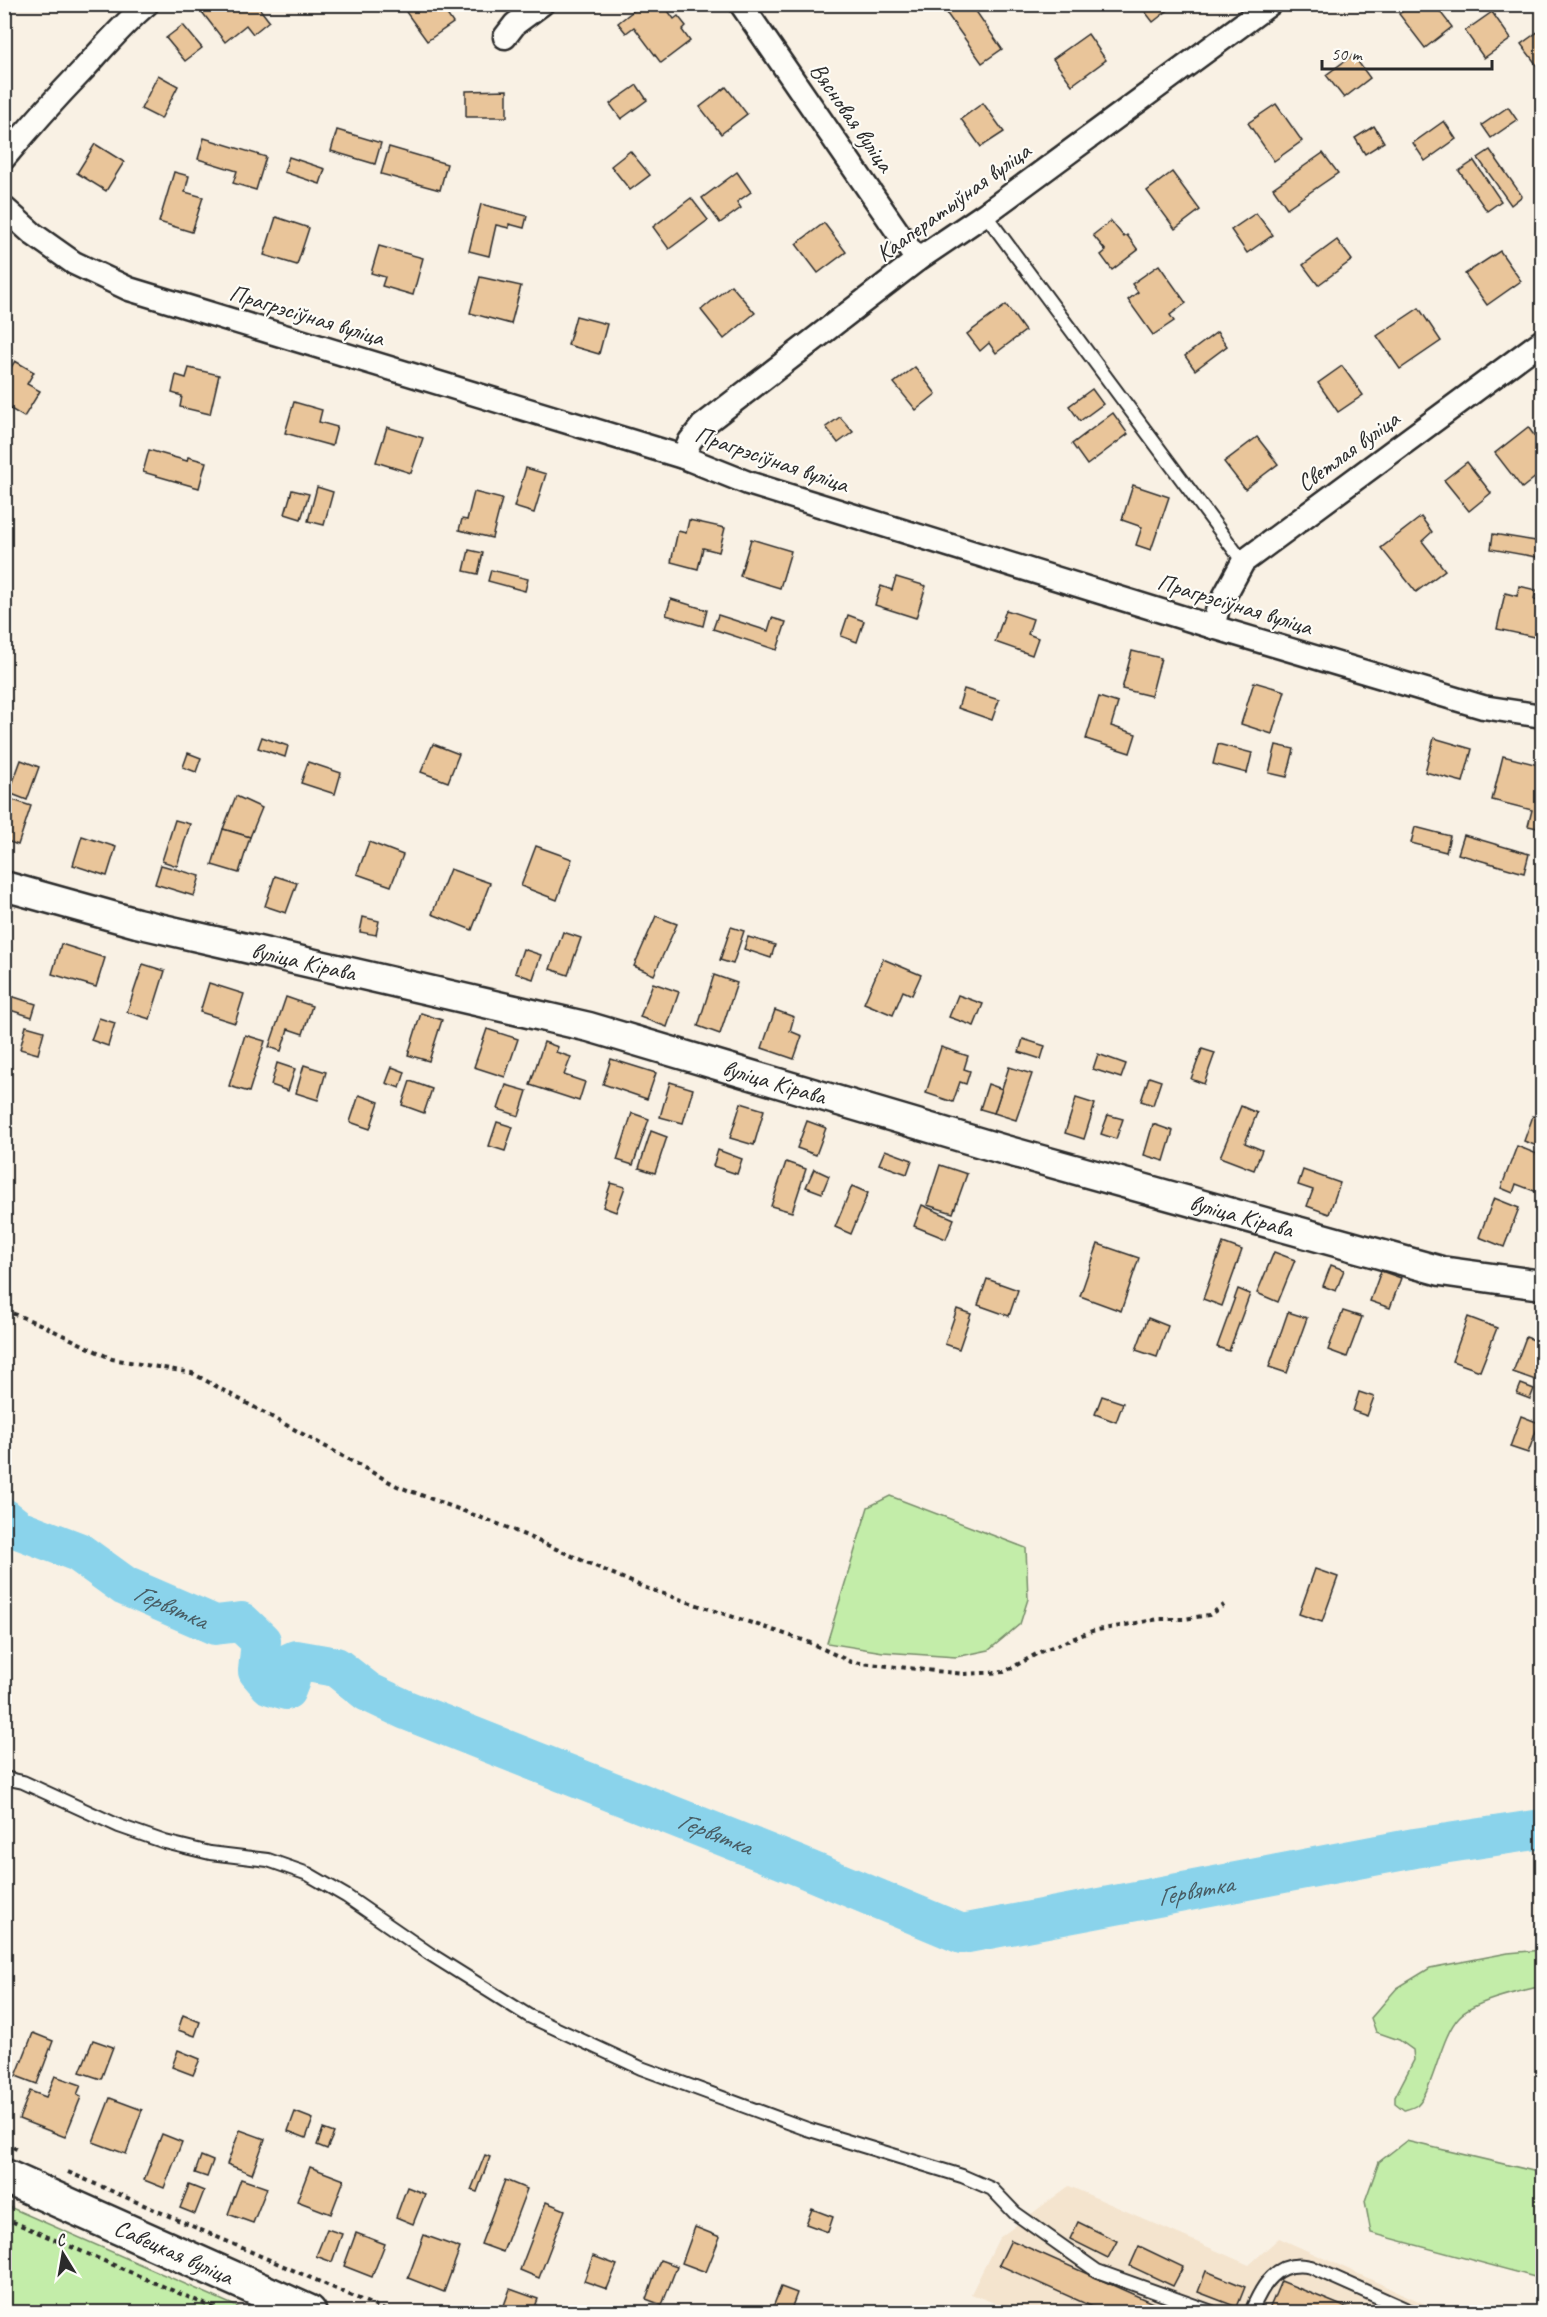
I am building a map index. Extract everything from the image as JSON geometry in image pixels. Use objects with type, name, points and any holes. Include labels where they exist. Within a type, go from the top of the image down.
[{"type":"main road","name":"Савецкая вуліца","points":[[15,2165],[309,2313]]},
{"type":"street","points":[[4,158],[92,59],[147,4]]},
{"type":"street","points":[[505,37],[528,13],[542,4]]},
{"type":"street","name":"Вясновая вуліца","points":[[741,4],[917,260]]},
{"type":"street","name":"Кааператыўная вуліца","points":[[683,458],[690,441],[702,426],[917,260],[985,214],[1270,4]]},
{"type":"street","name":"Прагрэсіўная вуліца","points":[[4,208],[33,234],[74,263],[129,289],[683,458],[759,486],[1213,627],[1483,707],[1542,716]]},
{"type":"street","name":"Светлая вуліца","points":[[1213,627],[1218,608],[1243,562],[1542,341]]},
{"type":"street","name":"вуліца Кірава","points":[[4,886],[137,923],[589,1027],[1005,1150],[1441,1272],[1542,1286]]},
{"type":"lane","points":[[985,214],[1243,562]]},
{"type":"lane","points":[[4,1778],[23,1782],[119,1826],[165,1842],[210,1852],[268,1860],[309,1874],[529,2016],[641,2068],[807,2129],[962,2176],[992,2189],[1015,2213],[1096,2271],[1212,2313]]},
{"type":"lane","points":[[1251,2313],[1259,2294],[1269,2280],[1290,2265],[1300,2264],[1311,2266],[1412,2313]]},
{"type":"path","points":[[4,1310],[42,1325],[112,1359],[192,1373],[397,1486],[506,1527],[643,1587],[806,1641],[851,1662],[964,1674],[1004,1672],[1042,1652],[1092,1631],[1159,1619],[1184,1619],[1209,1615],[1224,1605]]},
{"type":"path","points":[[4,2144],[15,2165]]},
{"type":"path","points":[[58,2167],[389,2313]]},
{"type":"path","points":[[4,2218],[223,2313]]},
{"type":"shaded area","points":[[1069,2186],[1249,2265],[1279,2238],[1443,2312],[1018,2312],[971,2294],[999,2238]]},
{"type":"green space","points":[[890,1496],[1026,1548],[1028,1599],[1020,1624],[989,1650],[956,1657],[883,1652],[827,1643],[868,1507]]},
{"type":"green space","points":[[1542,1950],[1542,1986],[1498,1997],[1466,2011],[1452,2026],[1428,2087],[1417,2105],[1404,2110],[1395,2103],[1395,2097],[1414,2060],[1413,2050],[1399,2040],[1376,2032],[1371,2018],[1397,1988],[1430,1968],[1508,1953]]},
{"type":"green space","points":[[1406,2141],[1542,2173],[1542,2279],[1371,2233],[1365,2201],[1379,2162]]},
{"type":"green space","points":[[5,2205],[249,2312],[5,2312]]},
{"type":"building","points":[[211,4],[256,4],[269,21],[253,34],[246,25],[225,42],[202,12]]},
{"type":"building","points":[[417,4],[440,4],[453,23],[427,41],[406,12]]},
{"type":"building","points":[[642,4],[663,4],[674,19],[678,16],[686,26],[682,30],[690,41],[661,63],[634,27],[626,33],[618,23]]},
{"type":"building","points":[[940,4],[971,4],[1002,49],[982,63]]},
{"type":"building","points":[[1146,4],[1176,4],[1153,22],[1143,9]]},
{"type":"building","points":[[1412,4],[1434,4],[1452,27],[1425,48],[1399,14]]},
{"type":"building","points":[[1492,12],[1511,39],[1484,58],[1465,31]]},
{"type":"building","points":[[183,25],[202,48],[185,61],[166,38]]},
{"type":"building","points":[[1539,31],[1542,37],[1542,72],[1521,44]]},
{"type":"building","points":[[1088,34],[1106,60],[1072,85],[1053,59]]},
{"type":"building","points":[[1353,55],[1370,78],[1344,98],[1326,75]]},
{"type":"building","points":[[158,75],[178,86],[161,119],[141,109]]},
{"type":"building","points":[[637,85],[647,100],[621,119],[610,104]]},
{"type":"building","points":[[726,87],[747,114],[721,134],[700,107]]},
{"type":"building","points":[[507,90],[507,117],[466,117],[466,91]]},
{"type":"building","points":[[983,103],[1004,132],[981,147],[961,119]]},
{"type":"building","points":[[1276,104],[1302,141],[1274,161],[1248,123]]},
{"type":"building","points":[[1508,107],[1517,120],[1491,138],[1482,125]]},
{"type":"building","points":[[1444,121],[1456,139],[1425,161],[1413,143]]},
{"type":"building","points":[[1374,126],[1384,142],[1365,154],[1355,138]]},
{"type":"building","points":[[337,130],[381,143],[375,164],[331,151]]},
{"type":"building","points":[[204,138],[266,157],[256,190],[233,183],[237,171],[198,159]]},
{"type":"building","points":[[95,144],[124,162],[106,191],[77,173]]},
{"type":"building","points":[[389,147],[447,164],[440,190],[381,174]]},
{"type":"building","points":[[1490,150],[1522,196],[1511,205],[1478,158]]},
{"type":"building","points":[[630,151],[650,175],[630,190],[611,166]]},
{"type":"building","points":[[1323,153],[1338,173],[1287,208],[1273,188]]},
{"type":"building","points":[[289,157],[325,169],[320,184],[284,172]]},
{"type":"building","points":[[1474,161],[1501,201],[1487,211],[1459,171]]},
{"type":"building","points":[[174,172],[189,176],[185,192],[203,197],[192,232],[159,222]]},
{"type":"building","points":[[737,172],[751,192],[737,202],[741,208],[720,223],[702,198]]},
{"type":"building","points":[[1172,172],[1200,210],[1175,229],[1147,191]]},
{"type":"building","points":[[691,198],[708,220],[669,249],[653,227]]},
{"type":"building","points":[[481,204],[527,216],[524,228],[509,224],[509,228],[496,225],[489,256],[469,251]]},
{"type":"building","points":[[1256,213],[1273,235],[1247,253],[1231,230]]},
{"type":"building","points":[[276,217],[309,228],[297,265],[264,255]]},
{"type":"building","points":[[1111,221],[1124,237],[1127,235],[1138,250],[1112,270],[1101,255],[1106,251],[1093,235]]},
{"type":"building","points":[[824,223],[846,252],[818,273],[796,244]]},
{"type":"building","points":[[1337,240],[1352,260],[1318,285],[1303,265]]},
{"type":"building","points":[[379,246],[423,258],[413,295],[382,286],[385,277],[371,273]]},
{"type":"building","points":[[1500,251],[1521,281],[1487,305],[1465,274]]},
{"type":"building","points":[[1159,265],[1186,303],[1170,315],[1174,321],[1153,335],[1128,300],[1138,292],[1132,284]]},
{"type":"building","points":[[480,277],[521,286],[511,324],[470,313]]},
{"type":"building","points":[[731,285],[755,313],[724,339],[701,310]]},
{"type":"building","points":[[1006,305],[1025,331],[996,353],[989,343],[980,351],[967,334]]},
{"type":"building","points":[[1419,308],[1441,341],[1400,369],[1377,336]]},
{"type":"building","points":[[576,316],[607,324],[599,354],[568,345]]},
{"type":"building","points":[[1217,332],[1227,346],[1195,370],[1185,356]]},
{"type":"building","points":[[15,361],[34,372],[27,384],[40,391],[24,417],[4,405],[4,370],[8,372]]},
{"type":"building","points":[[1342,366],[1363,395],[1338,412],[1318,383]]},
{"type":"building","points":[[915,367],[936,394],[916,410],[894,383]]},
{"type":"building","points":[[189,368],[219,375],[210,414],[180,407],[182,396],[172,393],[176,375],[186,378]]},
{"type":"building","points":[[1092,389],[1103,404],[1080,421],[1069,406]]},
{"type":"building","points":[[294,402],[322,410],[319,422],[337,427],[332,446],[285,433]]},
{"type":"building","points":[[1113,413],[1128,434],[1087,465],[1072,444]]},
{"type":"building","points":[[840,417],[853,432],[838,443],[826,427]]},
{"type":"building","points":[[387,427],[423,438],[411,473],[376,462]]},
{"type":"building","points":[[1528,427],[1542,446],[1542,472],[1522,488],[1495,453]]},
{"type":"building","points":[[1257,437],[1278,464],[1245,489],[1224,462]]},
{"type":"building","points":[[149,450],[187,461],[188,457],[206,462],[199,488],[143,472]]},
{"type":"building","points":[[1467,462],[1491,493],[1469,511],[1444,480]]},
{"type":"building","points":[[526,468],[546,474],[534,513],[514,507]]},
{"type":"building","points":[[1133,485],[1169,497],[1151,550],[1136,545],[1142,527],[1122,520]]},
{"type":"building","points":[[317,487],[333,492],[324,525],[308,521]]},
{"type":"building","points":[[292,490],[309,494],[301,519],[285,514]]},
{"type":"building","points":[[474,492],[502,499],[492,538],[459,530],[462,519],[467,520]]},
{"type":"building","points":[[1421,517],[1432,532],[1422,541],[1445,570],[1416,592],[1381,548]]},
{"type":"building","points":[[689,520],[725,528],[719,552],[703,548],[698,569],[671,562],[678,531],[686,533]]},
{"type":"building","points":[[1493,534],[1542,542],[1542,558],[1491,549]]},
{"type":"building","points":[[751,539],[791,551],[780,588],[740,576]]},
{"type":"building","points":[[469,550],[483,553],[478,574],[464,571]]},
{"type":"building","points":[[491,570],[528,579],[525,591],[488,581]]},
{"type":"building","points":[[896,577],[926,586],[916,618],[875,605],[881,586],[892,590]]},
{"type":"building","points":[[1519,586],[1536,590],[1534,599],[1542,601],[1539,638],[1497,629],[1505,593],[1517,596]]},
{"type":"building","points":[[671,599],[707,610],[703,626],[666,615]]},
{"type":"building","points":[[1006,610],[1033,619],[1028,634],[1038,638],[1032,655],[995,642]]},
{"type":"building","points":[[718,615],[768,631],[772,618],[786,622],[777,650],[713,629]]},
{"type":"building","points":[[848,615],[864,621],[857,642],[841,636]]},
{"type":"building","points":[[1132,651],[1161,658],[1151,696],[1122,689]]},
{"type":"building","points":[[1254,682],[1285,691],[1272,734],[1241,724]]},
{"type":"building","points":[[964,689],[999,700],[992,720],[958,708]]},
{"type":"building","points":[[1099,697],[1118,703],[1111,726],[1136,734],[1130,753],[1086,739]]},
{"type":"building","points":[[262,737],[288,746],[285,757],[258,748]]},
{"type":"building","points":[[1434,738],[1472,749],[1463,782],[1425,772]]},
{"type":"building","points":[[433,744],[459,754],[448,782],[421,772]]},
{"type":"building","points":[[1218,744],[1252,753],[1247,773],[1213,764]]},
{"type":"building","points":[[1276,745],[1294,749],[1287,777],[1269,773]]},
{"type":"building","points":[[188,753],[201,758],[196,772],[183,767]]},
{"type":"building","points":[[1503,756],[1542,766],[1542,829],[1528,826],[1532,810],[1492,800]]},
{"type":"building","points":[[21,760],[39,767],[27,800],[9,793]]},
{"type":"building","points":[[308,762],[341,773],[335,794],[301,783]]},
{"type":"building","points":[[236,796],[262,808],[250,837],[223,829]]},
{"type":"building","points":[[13,800],[31,806],[18,845],[4,840],[4,825]]},
{"type":"building","points":[[175,820],[190,824],[177,866],[162,861]]},
{"type":"building","points":[[1415,827],[1450,836],[1446,852],[1411,843]]},
{"type":"building","points":[[223,829],[250,837],[239,873],[212,865]]},
{"type":"building","points":[[1464,835],[1529,854],[1524,873],[1458,854]]},
{"type":"building","points":[[82,836],[116,847],[107,876],[73,865]]},
{"type":"building","points":[[369,842],[403,855],[391,886],[357,874]]},
{"type":"building","points":[[536,846],[572,859],[557,900],[521,886]]},
{"type":"building","points":[[161,865],[200,876],[194,896],[155,884]]},
{"type":"building","points":[[450,869],[490,883],[472,930],[432,914]]},
{"type":"building","points":[[275,876],[297,883],[286,913],[265,906]]},
{"type":"building","points":[[656,916],[677,924],[654,975],[634,966]]},
{"type":"building","points":[[363,917],[379,921],[376,935],[360,932]]},
{"type":"building","points":[[731,927],[744,931],[733,964],[720,960]]},
{"type":"building","points":[[563,932],[581,938],[568,975],[550,969]]},
{"type":"building","points":[[748,937],[775,945],[771,958],[744,949]]},
{"type":"building","points":[[61,944],[105,958],[96,987],[52,974]]},
{"type":"building","points":[[523,949],[541,955],[533,979],[515,973]]},
{"type":"building","points":[[883,959],[921,975],[912,995],[903,991],[893,1015],[864,1003]]},
{"type":"building","points":[[143,964],[165,971],[150,1019],[127,1012]]},
{"type":"building","points":[[714,975],[737,983],[720,1034],[698,1026]]},
{"type":"building","points":[[209,983],[244,994],[235,1023],[200,1012]]},
{"type":"building","points":[[653,983],[679,992],[667,1027],[640,1017]]},
{"type":"building","points":[[958,995],[983,1004],[974,1026],[949,1017]]},
{"type":"building","points":[[11,996],[36,1004],[32,1017],[7,1009]]},
{"type":"building","points":[[286,997],[312,1006],[303,1034],[288,1029],[281,1051],[269,1047]]},
{"type":"building","points":[[775,1010],[794,1017],[790,1031],[802,1036],[794,1059],[762,1048]]},
{"type":"building","points":[[421,1013],[442,1020],[429,1061],[408,1055]]},
{"type":"building","points":[[99,1018],[115,1023],[108,1046],[91,1040]]},
{"type":"building","points":[[26,1026],[44,1031],[38,1054],[20,1049]]},
{"type":"building","points":[[487,1029],[518,1039],[505,1077],[474,1067]]},
{"type":"building","points":[[245,1035],[265,1041],[249,1092],[229,1086]]},
{"type":"building","points":[[1023,1039],[1045,1046],[1041,1059],[1019,1052]]},
{"type":"building","points":[[544,1042],[558,1047],[556,1052],[571,1057],[564,1075],[585,1082],[579,1101],[530,1085]]},
{"type":"building","points":[[941,1047],[968,1056],[964,1069],[970,1071],[966,1084],[960,1082],[953,1102],[926,1093]]},
{"type":"building","points":[[1202,1049],[1215,1053],[1204,1084],[1191,1079]]},
{"type":"building","points":[[1098,1054],[1126,1064],[1121,1078],[1093,1069]]},
{"type":"building","points":[[611,1059],[656,1073],[647,1099],[603,1084]]},
{"type":"building","points":[[277,1063],[295,1069],[288,1091],[271,1085]]},
{"type":"building","points":[[304,1065],[326,1072],[318,1100],[296,1093]]},
{"type":"building","points":[[392,1067],[405,1072],[400,1088],[386,1083]]},
{"type":"building","points":[[1009,1067],[1032,1074],[1016,1120],[994,1113]]},
{"type":"building","points":[[1149,1077],[1161,1081],[1153,1105],[1141,1101]]},
{"type":"building","points":[[410,1081],[432,1089],[424,1113],[402,1105]]},
{"type":"building","points":[[670,1082],[693,1089],[683,1123],[660,1117]]},
{"type":"building","points":[[988,1084],[1002,1089],[994,1113],[980,1109]]},
{"type":"building","points":[[506,1085],[527,1091],[519,1116],[498,1109]]},
{"type":"building","points":[[359,1095],[379,1102],[370,1129],[350,1122]]},
{"type":"building","points":[[1076,1098],[1095,1104],[1084,1139],[1065,1133]]},
{"type":"building","points":[[741,1103],[764,1110],[754,1145],[730,1138]]},
{"type":"building","points":[[1241,1106],[1257,1113],[1245,1143],[1262,1150],[1254,1170],[1220,1157]]},
{"type":"building","points":[[632,1113],[649,1119],[633,1165],[617,1160]]},
{"type":"building","points":[[1108,1115],[1123,1119],[1116,1139],[1101,1134]]},
{"type":"building","points":[[1533,1116],[1542,1119],[1542,1148],[1524,1141]]},
{"type":"building","points":[[807,1121],[826,1128],[816,1155],[797,1148]]},
{"type":"building","points":[[497,1122],[513,1127],[505,1151],[489,1146]]},
{"type":"building","points":[[1153,1124],[1173,1131],[1164,1161],[1144,1155]]},
{"type":"building","points":[[651,1131],[667,1137],[655,1173],[639,1168]]},
{"type":"building","points":[[1517,1146],[1542,1156],[1542,1179],[1537,1192],[1516,1184],[1513,1193],[1501,1188]]},
{"type":"building","points":[[718,1150],[742,1159],[737,1174],[713,1166]]},
{"type":"building","points":[[885,1150],[912,1160],[907,1174],[879,1164]]},
{"type":"building","points":[[786,1162],[806,1169],[792,1212],[771,1206]]},
{"type":"building","points":[[940,1165],[967,1174],[953,1213],[927,1205]]},
{"type":"building","points":[[814,1169],[829,1176],[822,1193],[806,1187]]},
{"type":"building","points":[[1303,1170],[1340,1183],[1329,1214],[1307,1206],[1313,1190],[1298,1185]]},
{"type":"building","points":[[611,1183],[625,1187],[616,1212],[603,1207]]},
{"type":"building","points":[[852,1186],[868,1193],[851,1234],[835,1227]]},
{"type":"building","points":[[1494,1198],[1519,1208],[1504,1247],[1479,1237]]},
{"type":"building","points":[[922,1205],[954,1219],[946,1239],[914,1226]]},
{"type":"building","points":[[1223,1243],[1242,1250],[1222,1306],[1203,1299]]},
{"type":"building","points":[[1098,1244],[1139,1258],[1121,1311],[1080,1296]]},
{"type":"building","points":[[1274,1252],[1295,1260],[1278,1302],[1257,1293]]},
{"type":"building","points":[[1331,1265],[1344,1270],[1336,1291],[1323,1286]]},
{"type":"building","points":[[1381,1271],[1401,1278],[1390,1308],[1370,1301]]},
{"type":"building","points":[[987,1279],[1018,1290],[1009,1316],[978,1305]]},
{"type":"building","points":[[1238,1289],[1250,1294],[1229,1351],[1217,1347]]},
{"type":"building","points":[[957,1309],[971,1314],[959,1349],[945,1344]]},
{"type":"building","points":[[1343,1311],[1362,1317],[1347,1357],[1328,1350]]},
{"type":"building","points":[[1288,1312],[1307,1318],[1287,1373],[1269,1367]]},
{"type":"building","points":[[1468,1317],[1497,1328],[1480,1371],[1452,1361]]},
{"type":"building","points":[[1148,1318],[1168,1326],[1157,1357],[1136,1350]]},
{"type":"building","points":[[1526,1337],[1542,1343],[1541,1382],[1513,1372]]},
{"type":"building","points":[[1521,1384],[1534,1389],[1530,1399],[1517,1394]]},
{"type":"building","points":[[1359,1392],[1374,1397],[1367,1416],[1353,1411]]},
{"type":"building","points":[[1102,1396],[1123,1403],[1116,1422],[1095,1414]]},
{"type":"building","points":[[1521,1416],[1539,1423],[1528,1453],[1510,1447]]},
{"type":"building","points":[[1315,1569],[1338,1577],[1322,1622],[1299,1614]]},
{"type":"building","points":[[183,2015],[200,2022],[195,2036],[178,2030]]},
{"type":"building","points":[[33,2033],[53,2041],[37,2084],[16,2076]]},
{"type":"building","points":[[93,2040],[113,2047],[101,2079],[80,2072]]},
{"type":"building","points":[[178,2050],[200,2059],[193,2075],[172,2067]]},
{"type":"building","points":[[55,2076],[81,2085],[77,2095],[81,2097],[65,2137],[19,2119],[30,2091],[46,2097]]},
{"type":"building","points":[[110,2098],[142,2110],[126,2154],[93,2142]]},
{"type":"building","points":[[295,2112],[313,2119],[306,2138],[288,2131]]},
{"type":"building","points":[[323,2129],[334,2133],[327,2149],[317,2145]]},
{"type":"building","points":[[240,2130],[265,2139],[252,2174],[227,2164]]},
{"type":"building","points":[[162,2134],[182,2142],[164,2188],[144,2180]]},
{"type":"building","points":[[485,2155],[490,2157],[477,2192],[471,2190]]},
{"type":"building","points":[[201,2156],[213,2161],[207,2177],[195,2173]]},
{"type":"building","points":[[310,2167],[344,2180],[331,2214],[297,2201]]},
{"type":"building","points":[[241,2179],[267,2188],[253,2223],[228,2214]]},
{"type":"building","points":[[505,2180],[527,2189],[503,2252],[481,2244]]},
{"type":"building","points":[[189,2185],[204,2191],[195,2214],[180,2208]]},
{"type":"building","points":[[407,2187],[425,2194],[413,2224],[396,2217]]},
{"type":"building","points":[[546,2202],[565,2210],[539,2278],[520,2270]]},
{"type":"building","points":[[812,2209],[833,2217],[828,2232],[806,2224]]},
{"type":"building","points":[[1078,2222],[1117,2241],[1108,2258],[1070,2239]]},
{"type":"building","points":[[695,2227],[720,2237],[706,2272],[682,2263]]},
{"type":"building","points":[[327,2229],[342,2234],[332,2262],[316,2256]]},
{"type":"building","points":[[356,2233],[385,2244],[372,2277],[344,2266]]},
{"type":"building","points":[[424,2235],[460,2248],[444,2292],[408,2278]]},
{"type":"building","points":[[1011,2240],[1173,2312],[1104,2312],[999,2265]]},
{"type":"building","points":[[1139,2246],[1183,2267],[1173,2286],[1130,2266]]},
{"type":"building","points":[[593,2256],[617,2265],[607,2289],[584,2281]]},
{"type":"building","points":[[660,2260],[677,2266],[662,2305],[646,2299]]},
{"type":"building","points":[[1206,2271],[1245,2287],[1237,2307],[1198,2292]]},
{"type":"building","points":[[1281,2281],[1357,2312],[1268,2312]]},
{"type":"building","points":[[781,2287],[797,2293],[790,2312],[773,2307]]},
{"type":"building","points":[[510,2289],[538,2299],[533,2312],[494,2312],[496,2306],[503,2308]]},
{"type":"waterway","name":"Гервятка","points":[[4,1518],[18,1529],[78,1552],[125,1586],[215,1625],[241,1622],[261,1641],[258,1671],[270,1685],[286,1690],[290,1680],[282,1672],[285,1665],[296,1660],[336,1667],[368,1692],[406,1710],[799,1866],[962,1934],[1415,1848],[1542,1829]]}]
